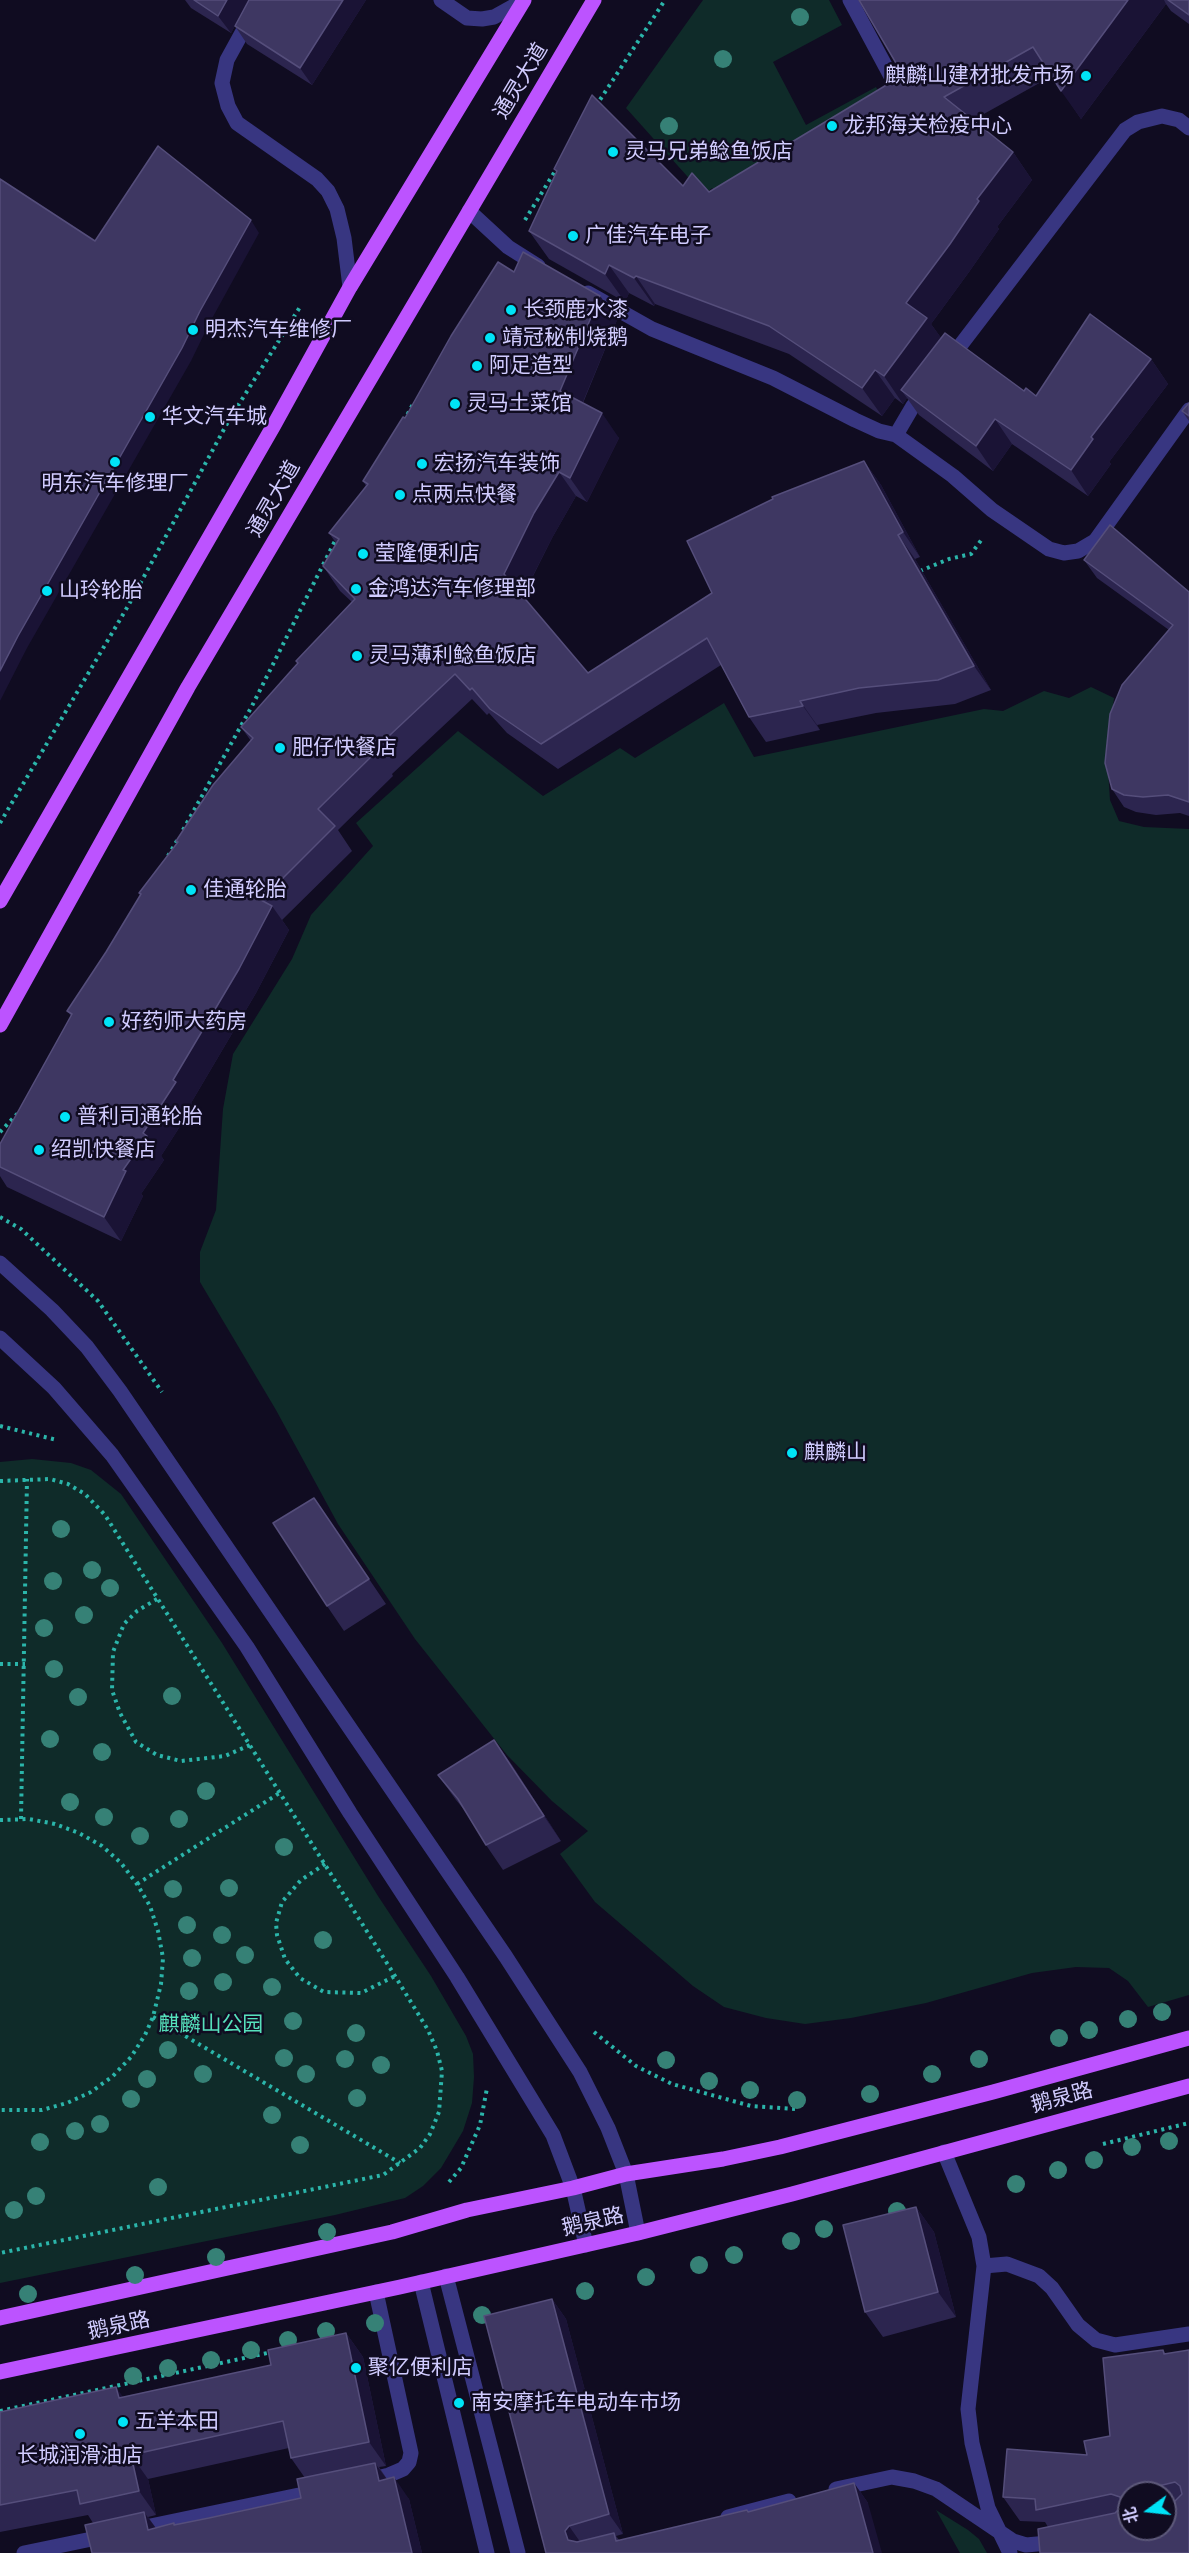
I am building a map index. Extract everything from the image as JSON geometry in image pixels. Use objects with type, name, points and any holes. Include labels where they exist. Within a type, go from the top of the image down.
[{"type":"main road","name":"通灵大道","points":[[0,1025],[188,687],[594,0]]},
{"type":"main road","name":"通灵大道","points":[[0,901],[274,425],[350,287],[524,1]]},
{"type":"main road","name":"鹅泉路","points":[[0,2319],[392,2232],[467,2210],[573,2188],[626,2174],[780,2147],[1189,2038]]},
{"type":"main road","name":"鹅泉路","points":[[0,2373],[422,2282],[734,2210],[1189,2086]]},
{"type":"street","points":[[260,0],[227,60],[222,83],[228,106],[237,123],[317,179],[327,191],[337,209],[344,238],[350,287]]},
{"type":"street","points":[[441,0],[467,18],[482,19],[494,17],[524,1]]},
{"type":"street","points":[[850,0],[902,97]]},
{"type":"street","points":[[896,435],[913,406],[1125,130],[1138,122],[1162,116],[1179,120],[1189,128]]},
{"type":"street","points":[[469,211],[508,247],[549,272]]},
{"type":"street","points":[[569,283],[652,329],[773,378],[855,420],[879,431],[896,435],[953,476],[992,510],[1049,549],[1064,553],[1078,551],[1095,540],[1189,410]]},
{"type":"street","points":[[0,1263],[87,1347],[120,1392],[506,1957],[580,2072],[608,2128],[626,2174],[638,2233]]},
{"type":"street","points":[[0,1338],[54,1388],[112,1455],[247,1647],[350,1813],[457,1977],[553,2135],[573,2188],[586,2245]]},
{"type":"street","points":[[944,2152],[979,2237],[984,2266],[968,2409],[980,2482],[998,2532],[1010,2553]]},
{"type":"street","points":[[984,2266],[1007,2264],[1039,2276],[1052,2288],[1078,2325],[1096,2340],[1115,2345],[1189,2334]]},
{"type":"street","points":[[446,2276],[518,2553]]},
{"type":"street","points":[[422,2282],[487,2553]]},
{"type":"street","points":[[354,2483],[389,2475],[403,2469],[409,2462],[411,2453],[376,2292]]},
{"type":"street","points":[[823,2493],[892,2477],[914,2481],[936,2489],[998,2532],[1026,2545],[1077,2538]]},
{"type":"street","points":[[24,2553],[332,2487]]},
{"type":"street","points":[[711,2521],[801,2498]]},
{"type":"path","points":[[591,115],[665,0]]},
{"type":"path","points":[[508,247],[559,165]]},
{"type":"path","points":[[0,823],[128,606],[229,420],[301,306]]},
{"type":"path","points":[[400,427],[417,398]]},
{"type":"path","points":[[913,575],[949,559],[971,554],[986,533],[992,510]]},
{"type":"path","points":[[168,856],[252,706],[338,537]]},
{"type":"path","points":[[0,1132],[23,1107]]},
{"type":"path","points":[[0,1217],[21,1229],[98,1301],[165,1398]]},
{"type":"path","points":[[0,1426],[60,1441]]},
{"type":"path","points":[[21,1819],[27,1479]]},
{"type":"path","points":[[0,1481],[50,1479],[68,1484],[96,1503],[281,1792],[428,2030],[442,2071],[439,2112],[430,2134],[420,2148],[383,2175],[0,2253]]},
{"type":"path","points":[[158,1599],[137,1611],[124,1624],[113,1652],[112,1689],[120,1713],[136,1742],[157,1755],[181,1761],[225,1756],[250,1745]]},
{"type":"path","points":[[0,1664],[25,1664]]},
{"type":"path","points":[[137,1884],[281,1792]]},
{"type":"path","points":[[0,1820],[21,1819],[55,1824],[79,1833],[121,1863],[150,1906],[158,1931],[162,1958],[161,1984],[153,2017],[131,2057],[113,2076],[91,2092],[67,2103],[42,2110],[0,2110]]},
{"type":"path","points":[[325,1864],[301,1880],[282,1902],[276,1923],[277,1935],[285,1959],[300,1978],[311,1986],[331,1993],[361,1993],[395,1976]]},
{"type":"path","points":[[153,2017],[401,2163]]},
{"type":"path","points":[[586,2025],[636,2066],[672,2084],[751,2106],[802,2109]]},
{"type":"path","points":[[443,2187],[461,2168],[468,2153],[480,2125],[487,2085]]},
{"type":"green space","points":[[703,0],[829,0],[842,25],[773,62],[806,125],[876,87],[890,114],[776,257],[712,188],[704,195],[626,108]]},
{"type":"green space","points":[[1091,687],[1114,698],[1107,756],[1110,800],[1119,821],[1144,827],[1189,829],[1189,1995],[1148,2007],[1128,1981],[1109,1968],[1076,1967],[1032,1973],[926,2003],[851,2018],[805,2024],[766,2018],[724,2007],[693,1986],[595,1902],[560,1854],[588,1831],[552,1801],[507,1755],[415,1639],[338,1524],[276,1410],[200,1282],[200,1252],[216,1210],[223,1109],[233,1054],[292,959],[311,915],[373,846],[356,823],[458,731],[543,796],[620,748],[635,758],[724,703],[754,757],[984,709],[1003,711],[1044,691],[1069,698]]},
{"type":"green space","name":"麒麟山公园","points":[[32,1459],[71,1463],[91,1470],[121,1494],[222,1643],[378,1896],[431,1976],[466,2036],[473,2054],[474,2077],[472,2103],[463,2131],[441,2168],[423,2186],[405,2198],[335,2215],[0,2283],[0,1462]]},
{"type":"green space","points":[[936,2510],[979,2539],[987,2553],[960,2553]]},
{"type":"building","points":[[194,0],[227,0],[218,16]]},
{"type":"building","points":[[249,0],[343,0],[300,68],[235,26]]},
{"type":"building","points":[[859,0],[1128,0],[1061,91],[1033,47],[944,97],[1013,152],[977,199],[979,201],[950,244],[906,303],[927,318],[884,376],[875,370],[862,388],[769,326],[636,276],[634,278],[609,265],[605,274],[529,231],[557,171],[554,169],[592,95],[683,186],[692,173],[709,192],[903,75]]},
{"type":"building","points":[[1168,0],[1189,0],[1189,15]]},
{"type":"building","points":[[158,146],[251,220],[182,348],[0,671],[0,179],[95,241]]},
{"type":"building","points":[[523,252],[600,296],[560,391],[602,413],[570,478],[559,472],[534,513],[504,574],[588,673],[712,593],[687,541],[773,499],[772,497],[864,461],[903,532],[898,535],[974,666],[938,680],[859,688],[800,701],[803,706],[749,717],[707,638],[541,744],[490,709],[472,688],[470,690],[455,674],[374,750],[376,752],[318,809],[335,826],[261,900],[272,906],[239,969],[173,1080],[176,1082],[143,1133],[147,1136],[123,1170],[126,1171],[104,1217],[0,1167],[0,1144],[72,1014],[67,1011],[106,952],[141,894],[139,893],[178,842],[176,841],[213,785],[253,738],[241,727],[298,663],[296,661],[355,599],[323,566],[339,539],[329,533],[368,484],[363,481],[403,417],[405,418],[451,336],[498,262],[514,272]]},
{"type":"building","points":[[1090,314],[1151,359],[1091,437],[1093,439],[1071,470],[995,419],[976,446],[901,390],[945,333],[1024,391],[1026,388],[1036,396]]},
{"type":"building","points":[[1189,403],[1189,416],[1182,411]]},
{"type":"building","points":[[1110,525],[1189,592],[1189,802],[1168,795],[1143,797],[1124,795],[1112,789],[1105,763],[1110,714],[1122,685],[1173,625],[1084,560]]},
{"type":"building","points":[[314,1498],[369,1579],[327,1606],[273,1523]]},
{"type":"building","points":[[494,1740],[544,1816],[486,1845],[458,1799],[438,1775]]},
{"type":"building","points":[[916,2207],[938,2292],[865,2312],[843,2225]]},
{"type":"building","points":[[552,2299],[609,2514],[569,2526],[565,2531],[568,2540],[577,2542],[614,2533],[616,2541],[747,2510],[748,2512],[854,2483],[873,2553],[546,2553],[484,2316]]},
{"type":"building","points":[[346,2333],[369,2442],[291,2458],[283,2421],[131,2455],[139,2491],[80,2504],[77,2490],[0,2505],[0,2412],[116,2387],[119,2398],[271,2365],[268,2350]]},
{"type":"building","points":[[1163,2350],[1164,2354],[1189,2350],[1189,2553],[1040,2553],[1038,2529],[1117,2511],[1117,2541],[1177,2541],[1177,2499],[1182,2494],[1177,2481],[1117,2481],[1117,2496],[1111,2494],[1036,2510],[1035,2499],[1003,2497],[1007,2449],[1087,2455],[1084,2441],[1110,2436],[1103,2358]]},
{"type":"building","points":[[375,2463],[379,2481],[394,2477],[412,2553],[92,2553],[85,2525],[144,2512],[148,2530],[174,2523],[174,2525],[209,2518],[301,2498],[297,2479]]},
{"type":"place","name":"麒麟山建材批发市场","points":[[1086,76]]},
{"type":"place","name":"龙邦海关检疫中心","points":[[832,126]]},
{"type":"place","name":"灵马兄弟鲶鱼饭店","points":[[613,152]]},
{"type":"place","name":"广佳汽车电子","points":[[573,236]]},
{"type":"place","name":"长颈鹿水漆","points":[[511,310]]},
{"type":"place","name":"明杰汽车维修厂","points":[[193,330]]},
{"type":"place","name":"靖冠秘制烧鹅","points":[[490,338]]},
{"type":"place","name":"阿足造型","points":[[477,366]]},
{"type":"place","name":"灵马土菜馆","points":[[455,404]]},
{"type":"place","name":"华文汽车城","points":[[150,417]]},
{"type":"place","name":"明东汽车修理厂","points":[[115,462]]},
{"type":"place","name":"宏扬汽车装饰","points":[[422,464]]},
{"type":"place","name":"点两点快餐","points":[[400,495]]},
{"type":"place","name":"莹隆便利店","points":[[363,554]]},
{"type":"place","name":"金鸿达汽车修理部","points":[[356,589]]},
{"type":"place","name":"山玲轮胎","points":[[47,591]]},
{"type":"place","name":"灵马薄利鲶鱼饭店","points":[[357,656]]},
{"type":"place","name":"肥仔快餐店","points":[[280,748]]},
{"type":"place","name":"佳通轮胎","points":[[191,890]]},
{"type":"place","name":"好药师大药房","points":[[109,1022]]},
{"type":"place","name":"普利司通轮胎","points":[[65,1117]]},
{"type":"place","name":"绍凯快餐店","points":[[39,1150]]},
{"type":"place","name":"麒麟山","points":[[792,1453]]},
{"type":"place","name":"聚亿便利店","points":[[356,2368]]},
{"type":"place","name":"南安摩托车电动车市场","points":[[459,2403]]},
{"type":"place","name":"五羊本田","points":[[123,2422]]},
{"type":"place","name":"长城润滑油店","points":[[80,2434]]}]
